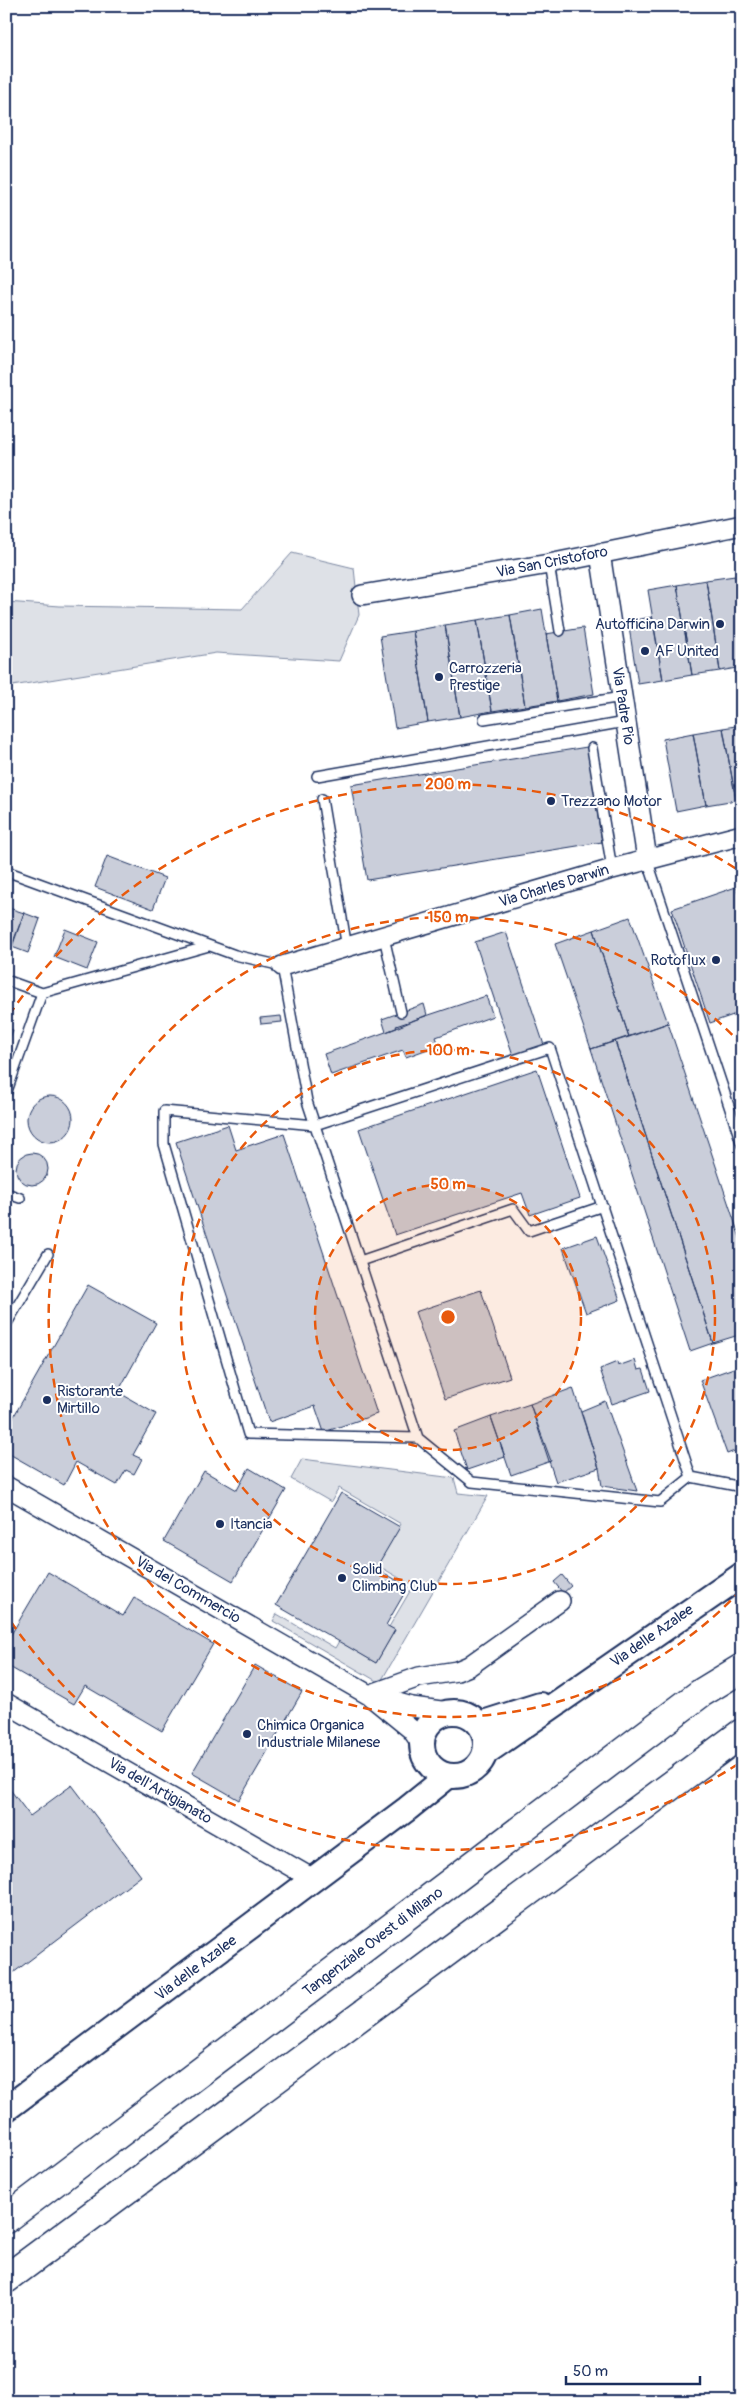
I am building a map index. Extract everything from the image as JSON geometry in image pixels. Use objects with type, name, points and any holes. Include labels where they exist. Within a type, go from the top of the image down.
[{"type":"highway","name":"Tangenziale Ovest di Milano","points":[[6,2219],[701,1693],[742,1668]]},
{"type":"highway","points":[[6,2279],[742,1733]]},
{"type":"street","name":"Via San Cristoforo","points":[[362,595],[549,564],[600,552],[742,525]]},
{"type":"street","name":"Via Padre Pio","points":[[600,552],[647,860]]},
{"type":"street","name":"Via Charles Darwin","points":[[282,966],[612,869],[742,835]]},
{"type":"street","name":"Via del Commercio","points":[[6,1486],[369,1695],[412,1730],[421,1743]]},
{"type":"street","name":"Via delle Azalee","points":[[485,1753],[742,1574]]},
{"type":"street","points":[[369,1695],[419,1676],[457,1671],[469,1666],[560,1601]]},
{"type":"street","name":"Via del Commercio","points":[[369,1695],[412,1707],[448,1712]]},
{"type":"street","name":"Via delle Azalee","points":[[480,1724],[563,1698]]},
{"type":"street","name":"Via dell'Artigianato","points":[[6,1704],[313,1879]]},
{"type":"street","points":[[448,1712],[466,1713],[480,1724],[484,1734],[485,1753],[473,1770],[465,1774],[440,1772],[422,1753],[423,1732],[429,1722],[437,1715],[448,1712]]},
{"type":"street","name":"Via delle Azalee","points":[[6,2109],[384,1825],[440,1772]]},
{"type":"lane","points":[[549,564],[560,631]]},
{"type":"lane","points":[[484,719],[622,697]]},
{"type":"lane","points":[[317,776],[625,722]]},
{"type":"lane","points":[[592,748],[612,869]]},
{"type":"lane","points":[[322,799],[347,948]]},
{"type":"lane","points":[[647,860],[742,1145]]},
{"type":"lane","points":[[6,871],[235,955],[282,966],[307,1101],[418,1438],[472,1482],[660,1502],[691,1477],[742,1487]]},
{"type":"lane","points":[[384,937],[401,1012]]},
{"type":"lane","points":[[6,980],[42,993],[210,946]]},
{"type":"lane","points":[[6,1094],[42,993]]},
{"type":"lane","points":[[418,1438],[248,1434],[164,1144],[164,1111],[315,1125],[550,1048],[691,1477]]},
{"type":"lane","points":[[6,1193],[20,1198]]},
{"type":"lane","points":[[360,1261],[512,1210],[529,1231],[603,1206]]},
{"type":"lane","points":[[6,1325],[48,1254]]},
{"type":"shaded area","points":[[292,553],[354,568],[359,615],[339,661],[216,653],[6,687],[6,602],[60,606],[242,609]]},
{"type":"shaded area","points":[[302,1459],[454,1478],[458,1493],[488,1496],[380,1683],[273,1621],[277,1614],[335,1648],[339,1641],[376,1663],[395,1630],[389,1627],[413,1586],[377,1565],[401,1524],[339,1488],[331,1502],[291,1479]]},
{"type":"building","points":[[742,574],[742,619],[735,576]]},
{"type":"building","points":[[735,576],[742,619],[742,667],[720,671],[706,580]]},
{"type":"building","points":[[706,580],[720,671],[692,675],[677,585]]},
{"type":"building","points":[[677,585],[692,675],[663,680],[648,590]]},
{"type":"building","points":[[542,609],[557,701],[525,706],[510,615]]},
{"type":"building","points":[[510,615],[525,706],[492,711],[477,620]]},
{"type":"building","name":"AF United","points":[[652,617],[663,680],[638,684],[628,621]]},
{"type":"building","points":[[477,620],[492,711],[460,717],[445,625]]},
{"type":"building","points":[[445,625],[460,717],[428,722],[413,631]]},
{"type":"building","points":[[583,628],[594,694],[557,701],[546,634]]},
{"type":"building","points":[[413,631],[428,722],[395,728],[380,636]]},
{"type":"building","points":[[742,725],[742,799],[736,800],[723,728]]},
{"type":"building","points":[[723,728],[736,800],[706,805],[693,733]]},
{"type":"building","points":[[693,733],[706,805],[676,811],[663,739]]},
{"type":"building","points":[[587,747],[602,842],[367,880],[351,785]]},
{"type":"building","points":[[107,856],[165,878],[153,909],[95,887]]},
{"type":"building","name":"Rotoflux","points":[[736,887],[742,905],[742,1012],[710,1023],[672,909]]},
{"type":"building","points":[[6,907],[24,913],[13,942],[6,939]]},
{"type":"building","points":[[24,913],[40,919],[28,953],[12,947]]},
{"type":"building","points":[[630,917],[668,1023],[629,1037],[594,930]]},
{"type":"building","points":[[65,929],[98,942],[87,970],[54,957]]},
{"type":"building","points":[[594,930],[629,1037],[591,1049],[555,944]]},
{"type":"building","points":[[506,932],[544,1045],[513,1055],[475,942]]},
{"type":"building","points":[[486,996],[493,1016],[436,1037],[439,1045],[406,1057],[403,1050],[331,1075],[324,1054],[397,1028],[396,1026]]},
{"type":"building","points":[[424,1004],[427,1015],[386,1032],[382,1019]]},
{"type":"building","points":[[742,1012],[742,1040],[733,1015]]},
{"type":"building","points":[[281,1016],[282,1022],[261,1024],[260,1018]]},
{"type":"building","points":[[668,1023],[742,1244],[742,1334],[713,1343],[615,1041]]},
{"type":"building","points":[[6,1028],[13,1030],[6,1049]]},
{"type":"building","points":[[615,1041],[713,1343],[690,1351],[591,1049]]},
{"type":"building","points":[[537,1069],[580,1198],[530,1215],[522,1193],[395,1235],[359,1129]]},
{"type":"building","points":[[55,1096],[67,1102],[72,1110],[72,1128],[67,1136],[59,1141],[45,1142],[33,1136],[28,1128],[27,1114],[33,1102],[41,1097]]},
{"type":"building","points":[[228,1125],[236,1150],[284,1134],[377,1414],[324,1432],[315,1406],[269,1422],[176,1142]]},
{"type":"building","points":[[32,1153],[38,1154],[43,1158],[47,1163],[47,1175],[43,1180],[38,1184],[32,1185],[26,1184],[21,1180],[17,1175],[16,1169],[17,1163],[21,1158],[26,1154]]},
{"type":"building","points":[[597,1236],[620,1300],[586,1313],[563,1248]]},
{"type":"building","points":[[88,1285],[156,1323],[118,1392],[156,1414],[133,1455],[142,1459],[134,1474],[126,1470],[117,1485],[76,1462],[64,1485],[6,1452],[6,1430]]},
{"type":"building","points":[[481,1290],[510,1377],[445,1399],[415,1312]]},
{"type":"building","points":[[635,1360],[638,1370],[643,1369],[650,1391],[612,1404],[600,1369],[617,1362],[618,1366]]},
{"type":"building","points":[[742,1365],[742,1448],[727,1454],[700,1380]]},
{"type":"building","points":[[573,1388],[599,1468],[556,1482],[530,1404]]},
{"type":"building","points":[[605,1401],[637,1491],[602,1486],[599,1468],[581,1411]]},
{"type":"building","points":[[530,1404],[551,1461],[511,1475],[491,1417]]},
{"type":"building","points":[[491,1417],[505,1457],[467,1470],[454,1431]]},
{"type":"building","name":"Itancia","points":[[249,1468],[286,1490],[233,1581],[164,1541],[204,1471],[237,1490]]},
{"type":"building","name":"Solid Climbing Club","points":[[341,1493],[400,1527],[376,1568],[408,1587],[386,1625],[395,1630],[376,1663],[276,1605]]},
{"type":"building","points":[[48,1572],[123,1616],[134,1598],[213,1644],[162,1731],[85,1686],[74,1704],[6,1665],[6,1643]]},
{"type":"building","points":[[562,1575],[571,1586],[563,1593],[554,1582]]},
{"type":"building","points":[[255,1665],[302,1692],[239,1800],[192,1773]]},
{"type":"building","points":[[6,1784],[30,1816],[72,1785],[141,1876],[13,1973],[6,1964]]},
{"type":"place","name":"Autofficina Darwin","points":[[720,624]]},
{"type":"place","name":"AF United","points":[[645,651]]},
{"type":"place","name":"Carrozzeria Prestige","points":[[439,677]]},
{"type":"place","name":"Trezzano Motor","points":[[551,801]]},
{"type":"place","name":"Rotoflux","points":[[716,960]]},
{"type":"place","name":"Ristorante Mirtillo","points":[[47,1400]]},
{"type":"place","name":"Itancia","points":[[220,1524]]},
{"type":"place","name":"Solid Climbing Club","points":[[342,1578]]},
{"type":"place","name":"Chimica Organica Industriale Milanese","points":[[247,1734]]}]
